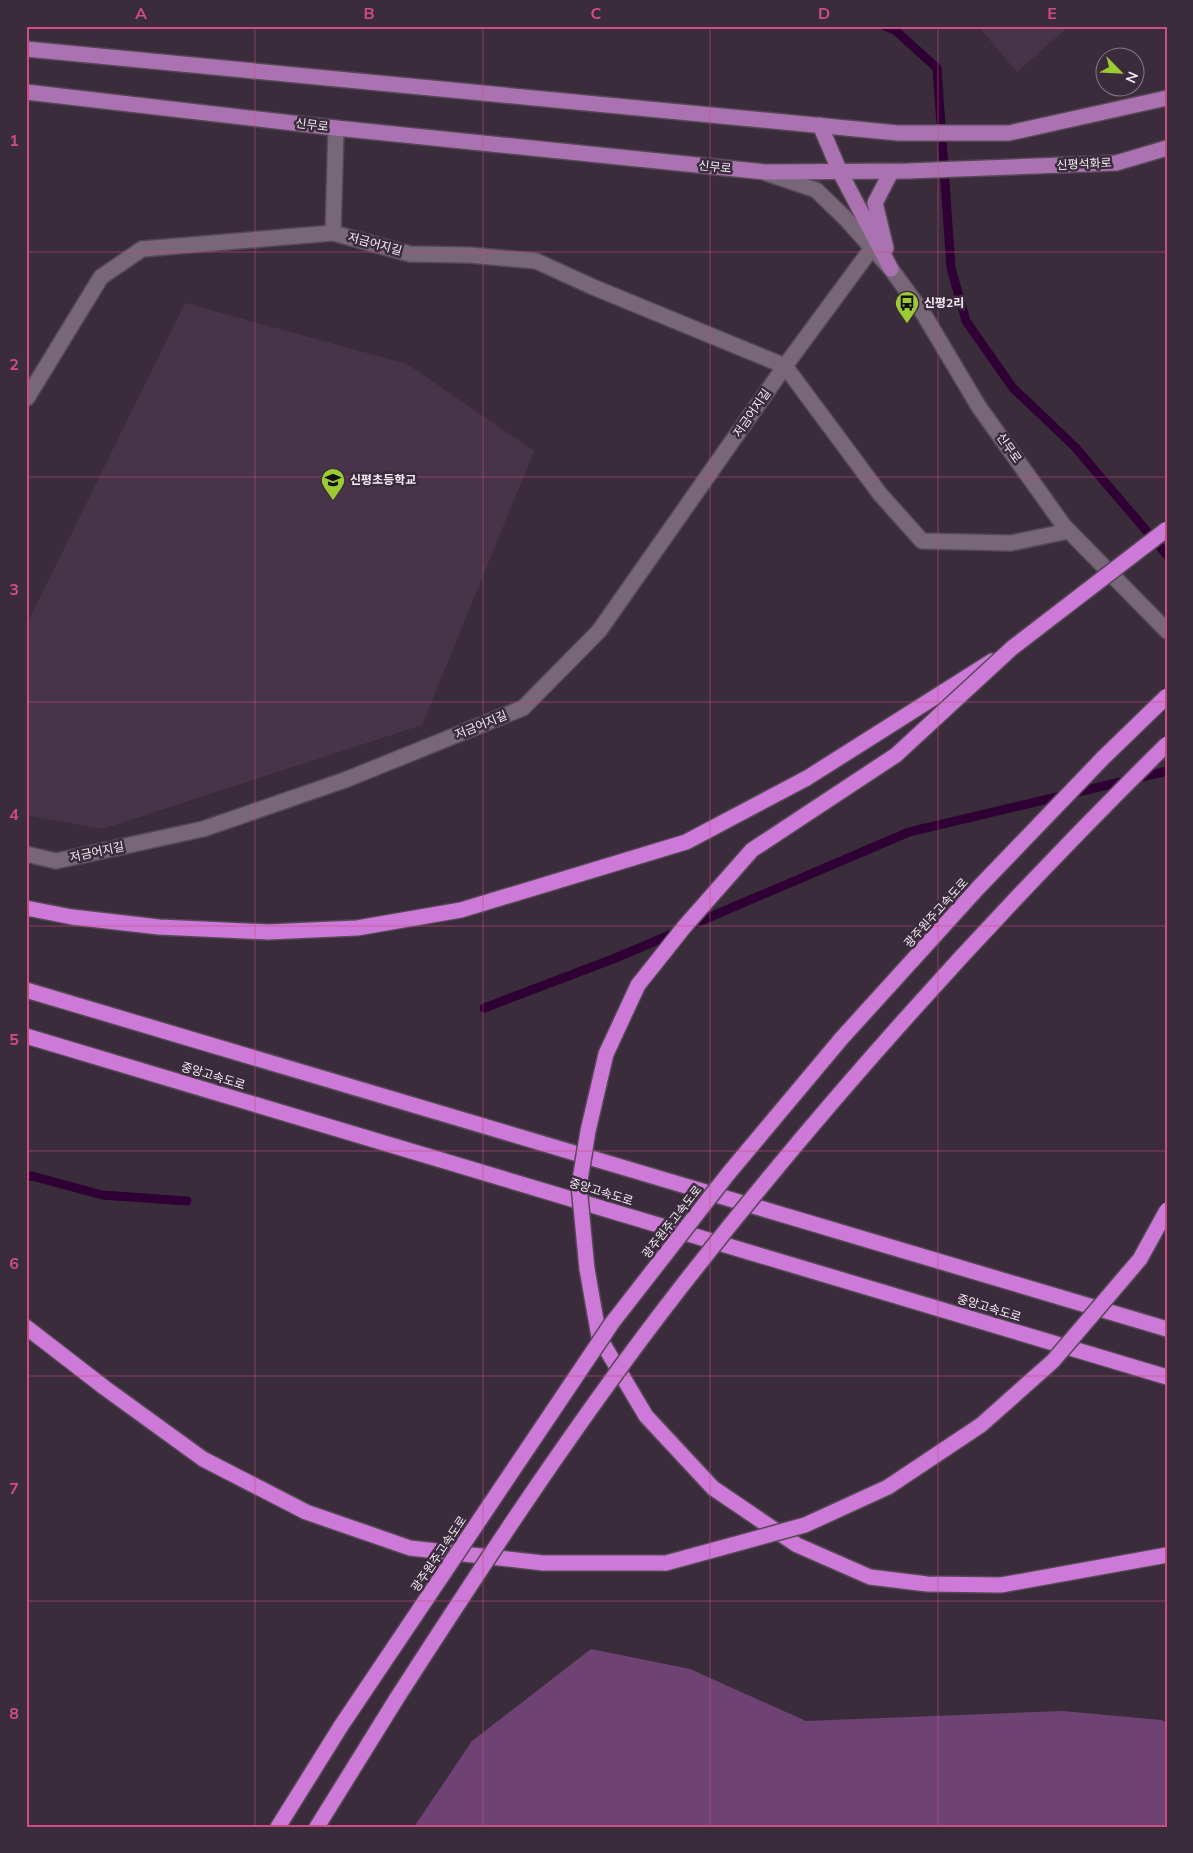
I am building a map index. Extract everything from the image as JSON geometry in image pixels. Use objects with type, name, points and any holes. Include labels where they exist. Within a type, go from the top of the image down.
[{"type":"highway","points":[[1167,529],[1012,648],[896,755],[752,850],[685,926],[638,985],[606,1054],[588,1130],[579,1186],[589,1278],[599,1337],[646,1416],[713,1488],[797,1544],[870,1577],[927,1584],[1001,1585],[1167,1555]]},
{"type":"highway","points":[[26,908],[72,917],[159,927],[268,932],[357,928],[461,910],[686,842],[806,778],[1012,648]]},
{"type":"highway","name":"광주원주고속도로","points":[[278,1827],[341,1726],[612,1324],[728,1174],[841,1039],[978,888],[1103,758],[1167,696]]},
{"type":"highway","points":[[317,1827],[454,1608],[598,1400],[677,1292],[866,1063],[950,969],[1022,892],[1167,744]]},
{"type":"highway","points":[[26,990],[1167,1330]]},
{"type":"highway","name":"중앙고속도로","points":[[26,1036],[1167,1377]]},
{"type":"highway","points":[[26,1327],[105,1388],[203,1459],[306,1512],[410,1548],[543,1563],[666,1562],[805,1525],[888,1487],[981,1425],[1054,1361],[1140,1259],[1167,1210]]},
{"type":"main road","points":[[26,49],[898,133],[1009,133],[1167,98]]},
{"type":"main road","name":"신무로","points":[[26,92],[336,128],[765,172],[840,172],[890,269]]},
{"type":"main road","points":[[820,125],[840,172],[891,172],[875,203],[890,269]]},
{"type":"main road","name":"신평석화로","points":[[891,172],[1116,163],[1167,148]]},
{"type":"street","name":"저금어지길","points":[[333,233],[336,128]]},
{"type":"street","points":[[765,172],[816,190],[845,218],[890,269]]},
{"type":"street","name":"저금어지길","points":[[27,398],[100,276],[142,249],[333,233],[410,254],[469,255],[536,261],[593,287],[785,366]]},
{"type":"street","name":"저금어지길","points":[[26,854],[56,861],[203,829],[345,780],[522,708],[599,631],[785,366],[872,248]]},
{"type":"street","name":"신무로","points":[[890,269],[923,314],[979,406],[1064,526],[1167,631]]},
{"type":"street","points":[[785,366],[880,494],[922,540],[1010,544],[1069,531]]},
{"type":"shaded area","points":[[978,26],[1069,26],[1017,72]]},
{"type":"shaded area","points":[[185,303],[407,364],[534,451],[422,725],[102,829],[26,815],[26,626]]},
{"type":"shaded area","points":[[591,1649],[690,1669],[806,1721],[1062,1711],[1161,1720],[1167,1723],[1167,1827],[414,1827],[472,1741]]},
{"type":"waterway","points":[[885,26],[896,31],[937,68],[951,268],[966,321],[1013,388],[1075,447],[1167,555]]},
{"type":"waterway","points":[[689,926],[909,832],[1167,771]]},
{"type":"waterway","points":[[484,1008],[613,959],[677,932]]},
{"type":"waterway","points":[[26,1177],[32,1176],[102,1195],[187,1201]]},
{"type":"place","name":"신평2리","points":[[907,324]]},
{"type":"place","name":"신평초등학교","points":[[333,501]]}]
